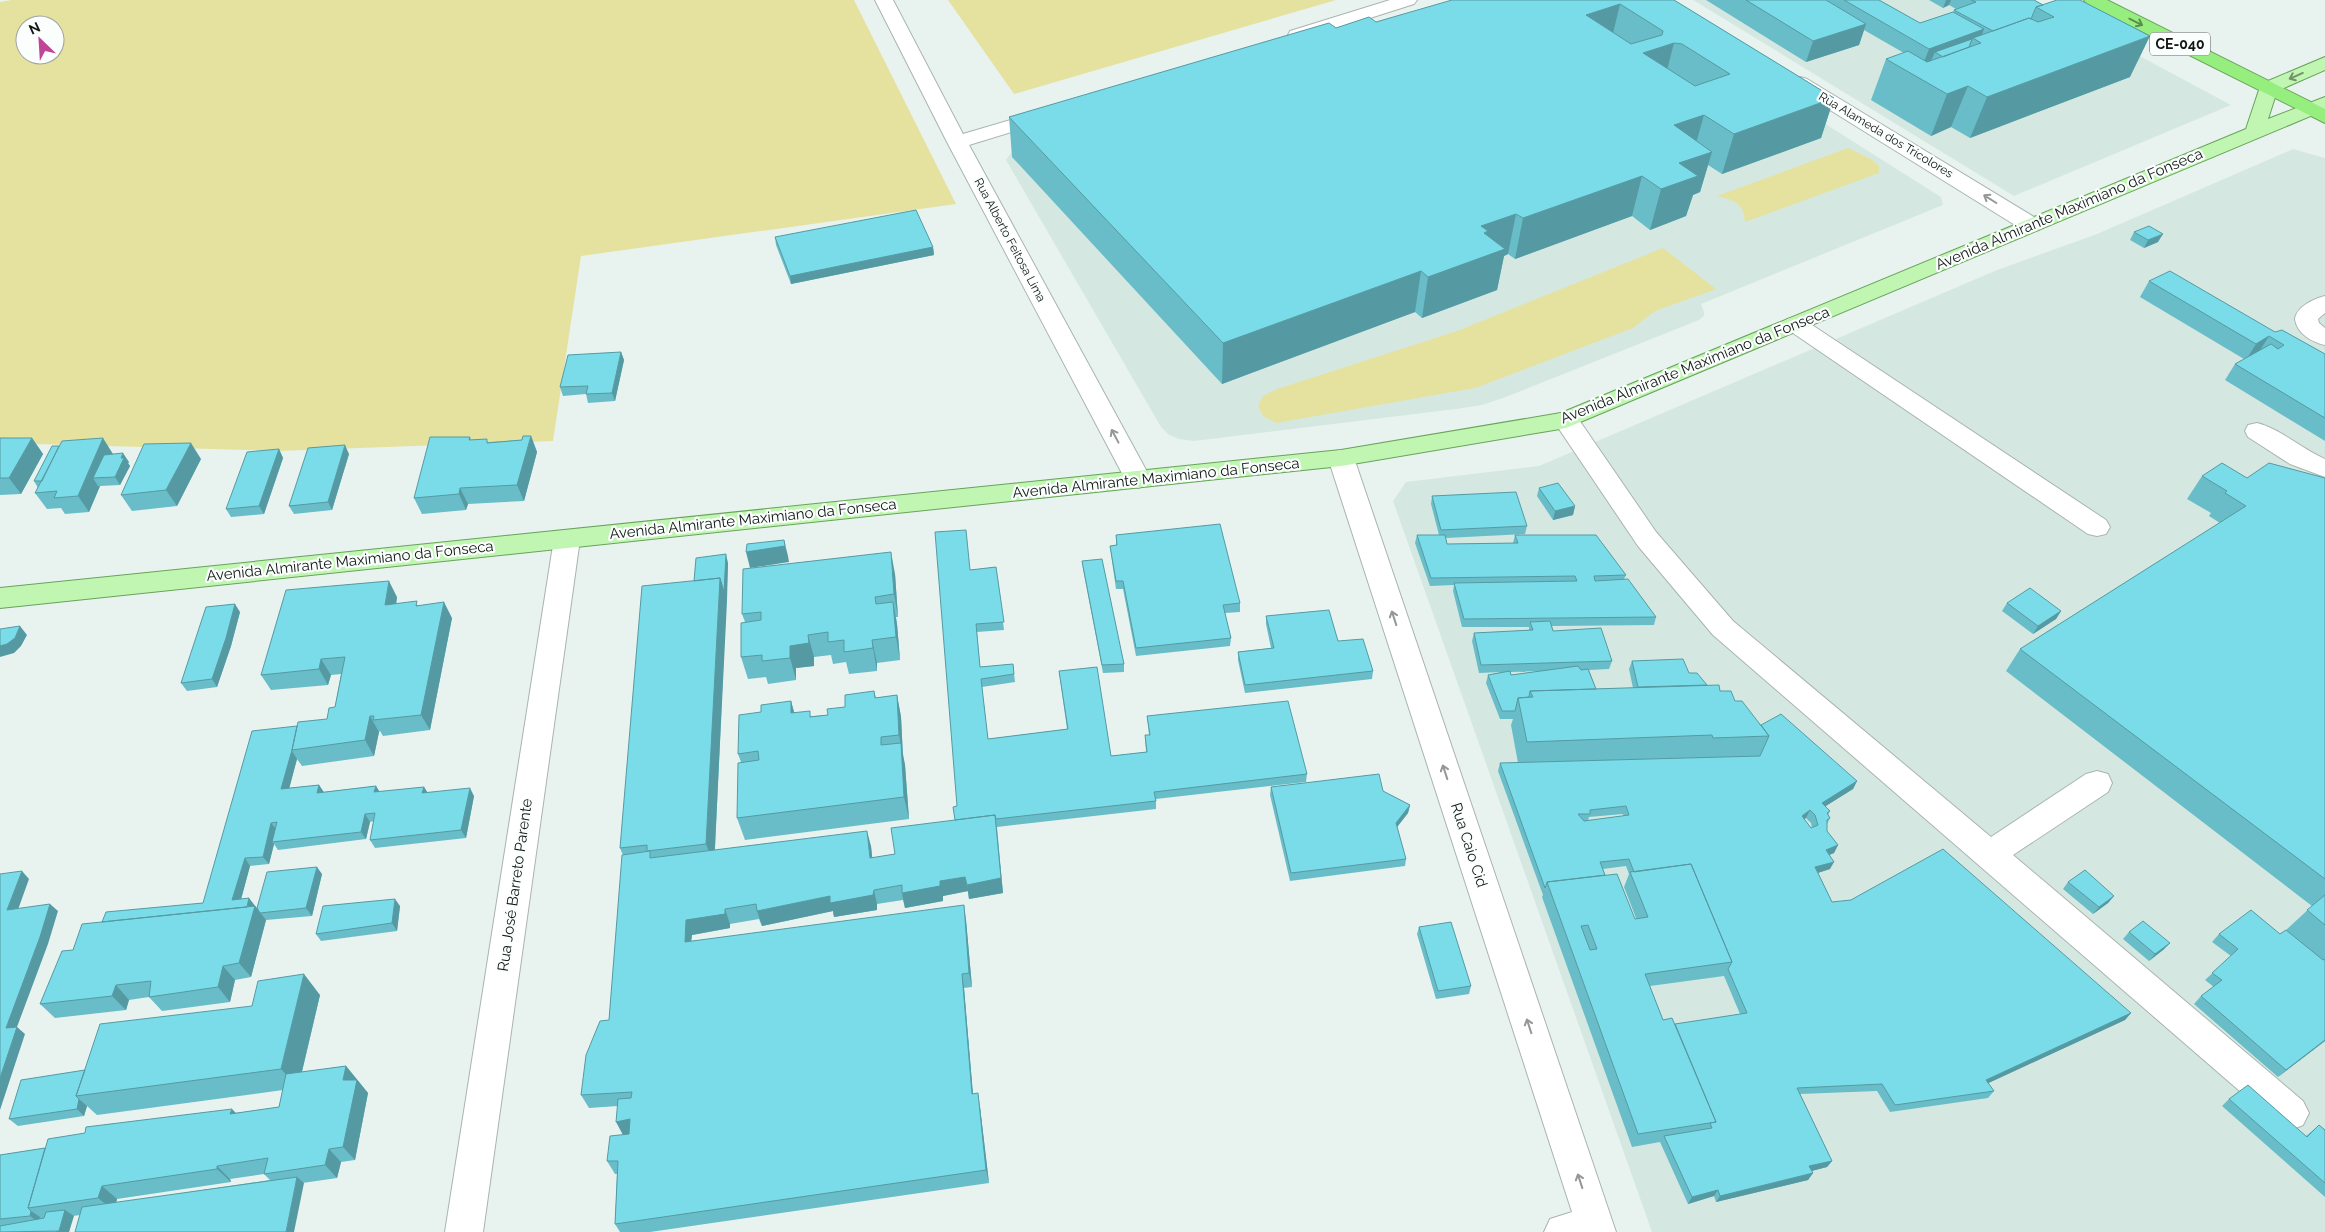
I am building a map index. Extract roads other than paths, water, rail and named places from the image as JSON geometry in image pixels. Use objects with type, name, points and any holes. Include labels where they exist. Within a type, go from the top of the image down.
[{"type":"highway","name":"CE-040","points":[[2093,0],[2268,88],[2320,109]]},
{"type":"main road","points":[[2255,131],[2268,88],[2325,63]]},
{"type":"main road","name":"Avenida Almirante Maximiano da Fonseca","points":[[0,598],[1341,458],[1566,420],[2255,131],[2320,109]]},
{"type":"street","name":"Rua Alberto Feitosa Lima","points":[[884,0],[957,142],[1138,480]]},
{"type":"street","points":[[1277,42],[1408,0]]},
{"type":"street","name":"Rua Alameda dos Tricolores","points":[[1782,72],[2031,225]]},
{"type":"street","points":[[957,142],[1062,110]]},
{"type":"street","points":[[2325,304],[2312,309],[2307,314],[2305,320],[2307,326],[2325,338]]},
{"type":"street","points":[[1795,324],[2097,527]]},
{"type":"street","points":[[1566,420],[1647,539],[1723,628],[1990,854],[2291,1113]]},
{"type":"street","points":[[2257,431],[2300,458],[2325,468]]},
{"type":"street","name":"Rua Caio Cid","points":[[1341,458],[1585,1230]]},
{"type":"street","name":"Rua José Barreto Parente","points":[[464,1232],[566,538]]},
{"type":"street","points":[[1990,854],[2097,783]]}]
